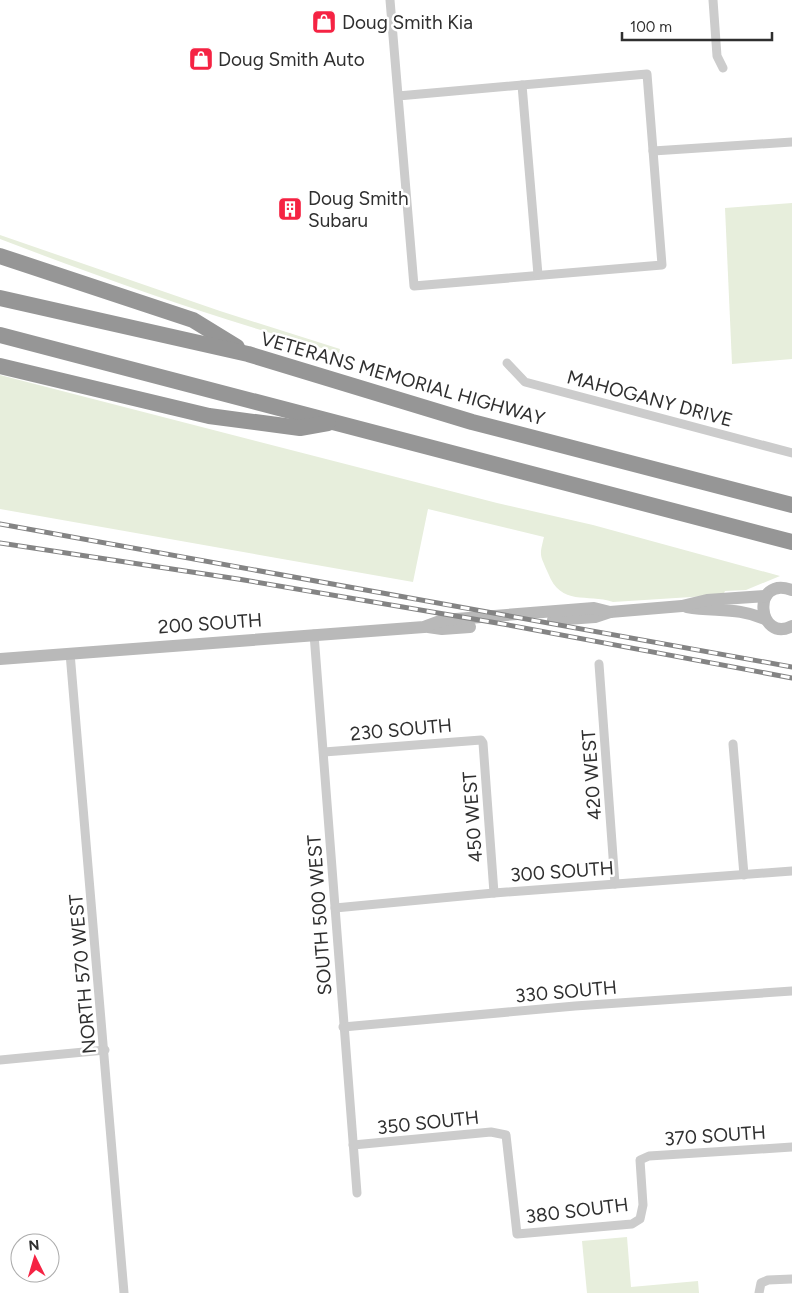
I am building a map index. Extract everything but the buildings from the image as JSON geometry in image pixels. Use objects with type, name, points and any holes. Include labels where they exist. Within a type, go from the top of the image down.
[{"type":"highway","points":[[0,256],[192,320],[248,354]]},
{"type":"highway","name":"VETERANS MEMORIAL HIGHWAY","points":[[0,298],[248,354],[472,422],[792,505]]},
{"type":"highway","points":[[0,335],[792,542]]},
{"type":"highway","points":[[0,366],[209,416],[300,428],[335,422]]},
{"type":"street","points":[[390,0],[398,96],[414,286],[662,265],[646,74],[398,96]]},
{"type":"street","points":[[713,0],[717,56],[723,68]]},
{"type":"street","points":[[522,85],[538,275]]},
{"type":"street","points":[[653,151],[792,142]]},
{"type":"street","name":"MAHOGANY DRIVE","points":[[506,363],[525,382],[791,451]]},
{"type":"street","name":"200 SOUTH","points":[[0,659],[424,627],[443,620],[594,608],[610,612],[682,606],[707,600],[766,596],[776,589],[790,587]]},
{"type":"street","points":[[765,619],[762,610],[766,596]]},
{"type":"street","name":"200 SOUTH","points":[[682,606],[707,611],[738,610],[765,619],[772,625],[780,628],[791,627]]},
{"type":"street","name":"SOUTH 500 WEST","points":[[314,634],[357,1193]]},
{"type":"street","name":"NORTH 570 WEST","points":[[70,653],[124,1293]]},
{"type":"street","name":"420 WEST","points":[[599,664],[615,884]]},
{"type":"street","name":"230 SOUTH","points":[[324,752],[480,740]]},
{"type":"street","name":"450 WEST","points":[[480,740],[483,743],[494,893]]},
{"type":"street","points":[[734,744],[744,875]]},
{"type":"street","name":"300 SOUTH","points":[[335,908],[494,893],[792,871]]},
{"type":"street","name":"330 SOUTH","points":[[343,1026],[575,1006],[792,991]]},
{"type":"street","points":[[0,1060],[105,1050]]},
{"type":"street","name":"350 SOUTH","points":[[353,1145],[491,1132],[506,1135],[517,1234]]},
{"type":"street","name":"370 SOUTH","points":[[640,1219],[643,1206],[640,1160],[649,1156],[792,1147]]},
{"type":"street","name":"380 SOUTH","points":[[517,1234],[632,1224],[640,1219]]},
{"type":"street","points":[[758,1293],[761,1283],[768,1280],[792,1279]]},
{"type":"green space","points":[[792,203],[792,359],[732,364],[725,208]]},
{"type":"green space","points":[[0,235],[220,311],[340,349],[339,353],[253,328],[126,286],[0,239]]},
{"type":"green space","points":[[0,375],[497,503],[593,525],[780,576],[746,590],[725,591],[723,595],[613,602],[576,597],[560,591],[553,584],[542,559],[541,552],[544,537],[428,509],[413,582],[0,509]]},
{"type":"green space","points":[[627,1237],[631,1287],[698,1281],[699,1293],[587,1293],[582,1241]]},
{"type":"railway","points":[[0,524],[792,667]]},
{"type":"railway","points":[[0,543],[238,579],[503,624],[792,678]]},
{"type":"place","name":"Doug Smith Kia","points":[[324,22]]},
{"type":"place","name":"Doug Smith Auto","points":[[201,59]]},
{"type":"place","name":"Doug Smith Subaru","points":[[290,209]]}]
